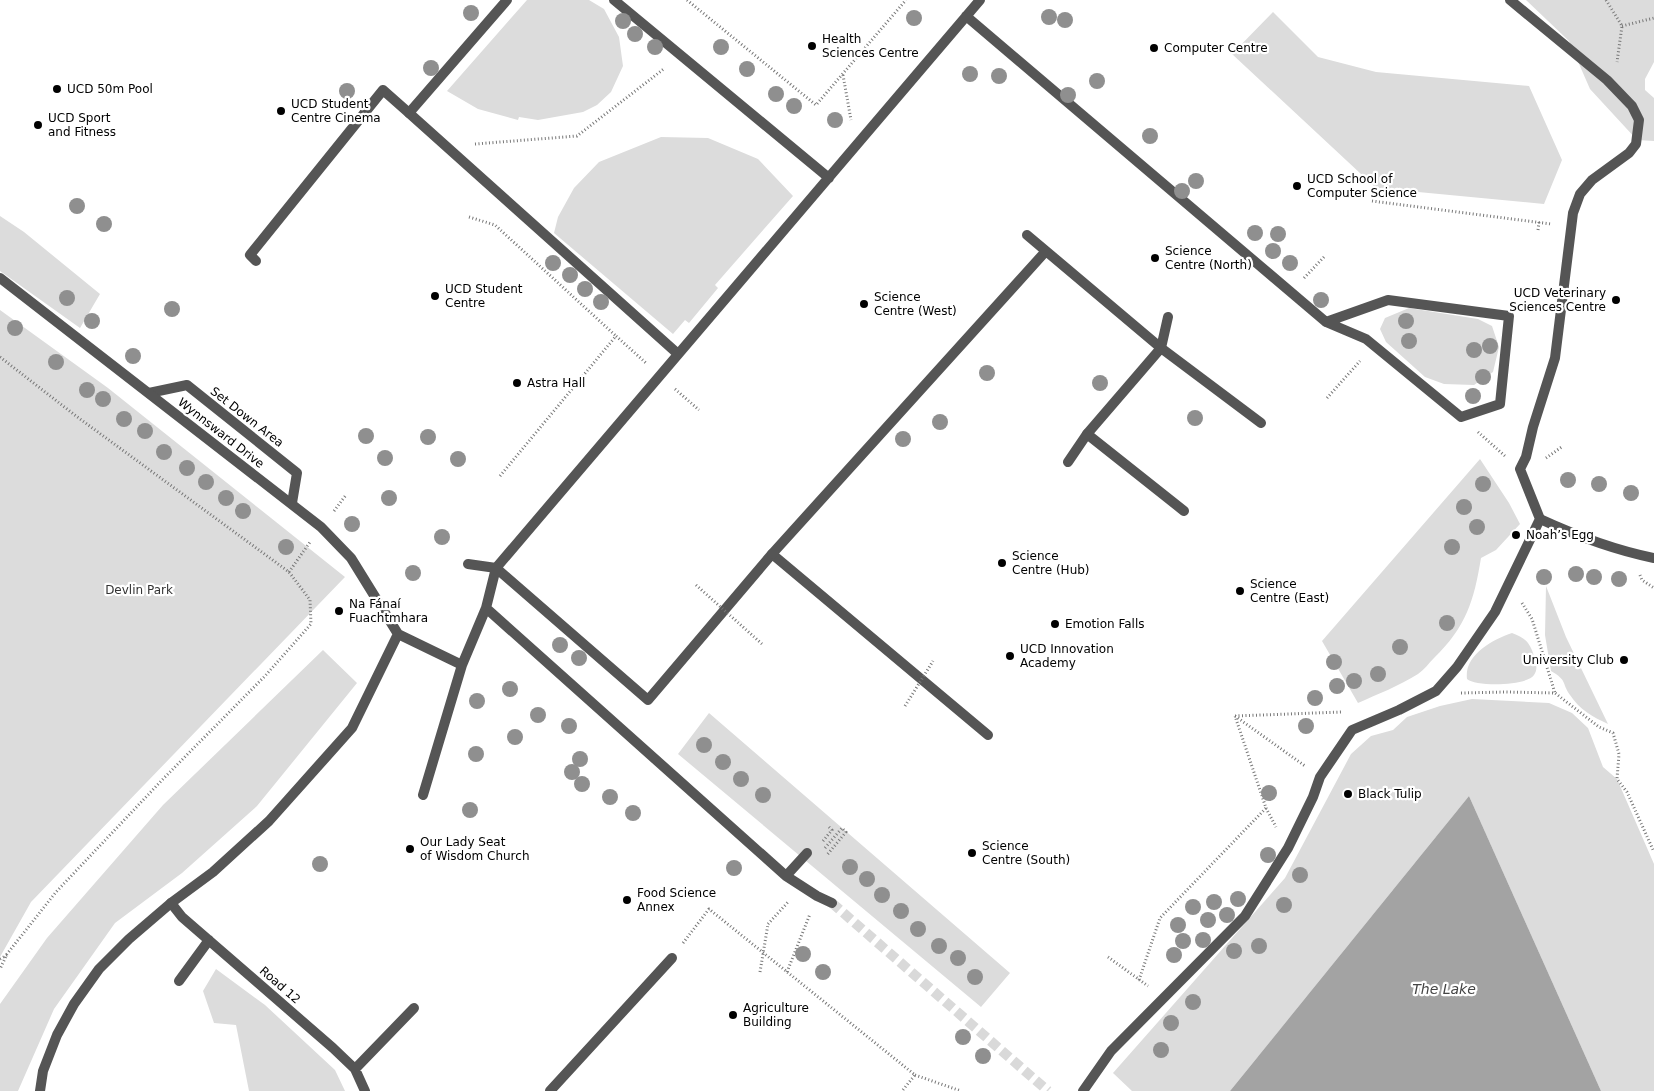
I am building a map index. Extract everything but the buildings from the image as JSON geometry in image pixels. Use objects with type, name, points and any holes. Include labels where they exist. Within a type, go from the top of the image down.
[{"type":"street","points":[[409,113],[507,0]]},
{"type":"street","points":[[614,0],[829,178]]},
{"type":"street","points":[[423,795],[462,665],[486,608],[496,568],[980,0]]},
{"type":"street","points":[[1510,0],[1607,80],[1632,106],[1639,120],[1636,144],[1629,154],[1592,180],[1580,194],[1573,213],[1555,358],[1533,427],[1526,457],[1520,469],[1540,519],[1583,538],[1627,553],[1654,558]]},
{"type":"street","points":[[966,16],[1326,322],[1366,338],[1461,417],[1500,404],[1509,316],[1388,300],[1326,322]]},
{"type":"street","points":[[256,261],[250,255],[383,90],[678,354]]},
{"type":"street","points":[[1027,235],[1161,348],[1261,423]]},
{"type":"street","points":[[468,564],[496,568],[648,700],[772,554],[1046,251]]},
{"type":"street","name":"Wynnsward Drive","points":[[0,278],[321,527],[351,558],[398,634]]},
{"type":"street","points":[[1068,462],[1087,434],[1161,348],[1168,318]]},
{"type":"street","name":"Set Down Area","points":[[149,393],[187,385],[297,473],[292,503]]},
{"type":"street","points":[[1087,434],[1184,511]]},
{"type":"street","points":[[1086,1089],[1111,1051],[1245,916],[1288,848],[1313,797],[1320,777],[1352,730],[1436,692],[1457,667],[1491,619],[1540,519]]},
{"type":"street","points":[[772,554],[988,735]]},
{"type":"street","points":[[486,608],[786,876],[817,896],[832,903]]},
{"type":"street","points":[[40,1091],[43,1071],[53,1044],[74,1004],[99,968],[130,938],[171,903],[213,872],[269,821],[352,728],[398,634],[462,665]]},
{"type":"street","points":[[786,876],[807,853]]},
{"type":"street","name":"Road 12","points":[[171,903],[182,917],[355,1069],[365,1091]]},
{"type":"street","points":[[179,981],[209,940]]},
{"type":"street","points":[[550,1091],[672,958]]},
{"type":"street","points":[[355,1069],[414,1008]]},
{"type":"path","points":[[686,0],[816,105],[906,0]]},
{"type":"path","points":[[1606,0],[1622,26],[1616,63]]},
{"type":"path","points":[[1622,26],[1654,18]]},
{"type":"path","points":[[447,147],[577,136],[682,55]]},
{"type":"path","points":[[843,74],[855,145]]},
{"type":"path","points":[[1372,201],[1572,227]]},
{"type":"path","points":[[469,217],[495,226],[659,376],[699,410]]},
{"type":"path","points":[[1538,222],[1538,230]]},
{"type":"path","points":[[1290,292],[1324,257]]},
{"type":"path","points":[[500,476],[616,336]]},
{"type":"path","points":[[1327,398],[1374,345]]},
{"type":"path","points":[[0,357],[76,416],[288,572],[310,600],[311,624],[266,676],[164,778],[56,892],[7,954],[0,969]]},
{"type":"path","points":[[1461,417],[1520,469]]},
{"type":"path","points":[[329,518],[346,496]]},
{"type":"path","points":[[288,572],[312,538]]},
{"type":"path","points":[[1509,584],[1532,619],[1555,693],[1599,727],[1612,733],[1620,754],[1617,779],[1627,792],[1654,852]]},
{"type":"path","points":[[696,585],[762,644]]},
{"type":"path","points":[[904,706],[933,661]]},
{"type":"path","points":[[1436,692],[1555,693]]},
{"type":"path","points":[[1235,716],[1350,712]]},
{"type":"path","points":[[1235,716],[1320,777]]},
{"type":"path","points":[[1108,957],[1139,980],[1160,918],[1266,808],[1235,716]]},
{"type":"path","points":[[760,972],[768,924],[785,906]]},
{"type":"path","points":[[672,958],[709,909],[915,1075],[961,1091]]},
{"type":"path","points":[[787,972],[809,915]]},
{"type":"path","points":[[0,959],[7,954]]},
{"type":"path","points":[[902,1091],[915,1075]]},
{"type":"green space","points":[[527,0],[589,0],[604,9],[619,37],[623,66],[611,92],[597,105],[583,112],[538,120],[519,117],[518,120],[478,109],[447,91]]},
{"type":"green space","points":[[1526,0],[1654,0],[1654,62],[1645,79],[1645,90],[1654,98],[1654,141],[1637,140],[1590,89],[1569,41]]},
{"type":"green space","points":[[1273,12],[1318,57],[1376,72],[1529,86],[1562,160],[1544,204],[1376,188],[1232,54]]},
{"type":"green space","points":[[661,137],[708,138],[758,159],[793,196],[715,285],[718,288],[689,323],[685,320],[673,334],[554,233],[558,217],[574,188],[599,162]]},
{"type":"green space","points":[[0,216],[24,232],[100,294],[80,328],[0,271]]},
{"type":"green space","points":[[1409,308],[1478,319],[1492,326],[1499,347],[1493,372],[1474,385],[1444,384],[1425,377],[1386,342],[1380,329],[1385,318]]},
{"type":"green space","name":"Devlin Park","points":[[0,310],[108,388],[345,577],[31,902],[0,957]]},
{"type":"green space","points":[[1480,459],[1509,503],[1520,524],[1496,550],[1481,558],[1467,613],[1445,647],[1418,674],[1358,703],[1322,641]]},
{"type":"green space","points":[[1546,586],[1566,637],[1608,724],[1582,709],[1567,691],[1562,680],[1551,671],[1545,635]]},
{"type":"green space","points":[[1512,633],[1530,645],[1536,664],[1534,675],[1522,681],[1501,684],[1472,682],[1467,679],[1467,670],[1475,656],[1488,644]]},
{"type":"green space","points":[[323,650],[357,683],[257,806],[182,873],[115,923],[54,1009],[18,1091],[0,1091],[0,1004],[47,938],[163,805]]},
{"type":"green space","points":[[1472,699],[1549,703],[1572,713],[1588,728],[1603,767],[1617,779],[1654,864],[1654,1091],[1601,1091],[1469,796],[1230,1091],[1132,1091],[1113,1073],[1285,878],[1351,754],[1371,736],[1393,730],[1407,717],[1440,706]]},
{"type":"green space","points":[[709,713],[1010,973],[981,1007],[678,754]]},
{"type":"green space","points":[[216,969],[265,1005],[335,1070],[345,1091],[249,1091],[236,1025],[214,1023],[203,991]]},
{"type":"water","name":"The Lake","points":[[1469,796],[1601,1091],[1230,1091]]},
{"type":"tunnel","points":[[832,903],[1048,1091]]},
{"type":"place","name":"Health Sciences Centre","points":[[812,46]]},
{"type":"place","name":"Computer Centre","points":[[1154,48]]},
{"type":"place","name":"UCD 50m Pool","points":[[57,89]]},
{"type":"place","name":"UCD Student Centre Cinema","points":[[281,111]]},
{"type":"place","name":"UCD Sport and Fitness","points":[[38,125]]},
{"type":"place","name":"UCD School of Computer Science","points":[[1297,186]]},
{"type":"place","name":"Science Centre (North)","points":[[1155,258]]},
{"type":"place","name":"UCD Student Centre","points":[[435,296]]},
{"type":"place","name":"UCD Veterinary Sciences Centre","points":[[1616,300]]},
{"type":"place","name":"Science Centre (West)","points":[[864,304]]},
{"type":"place","name":"Astra Hall","points":[[517,383]]},
{"type":"place","name":"Noah’s Egg","points":[[1516,535]]},
{"type":"place","name":"Science Centre (Hub)","points":[[1002,563]]},
{"type":"place","name":"Science Centre (East)","points":[[1240,591]]},
{"type":"place","name":"Na Fánaí Fuachtmhara","points":[[339,611]]},
{"type":"place","name":"Emotion Falls","points":[[1055,624]]},
{"type":"place","name":"UCD Innovation Academy","points":[[1010,656]]},
{"type":"place","name":"University Club","points":[[1624,660]]},
{"type":"place","name":"Black Tulip","points":[[1348,794]]},
{"type":"place","name":"Our Lady Seat of Wisdom Church","points":[[410,849]]},
{"type":"place","name":"Science Centre (South)","points":[[972,853]]},
{"type":"place","name":"Food Science Annex","points":[[627,900]]},
{"type":"place","name":"Agriculture Building","points":[[733,1015]]}]
